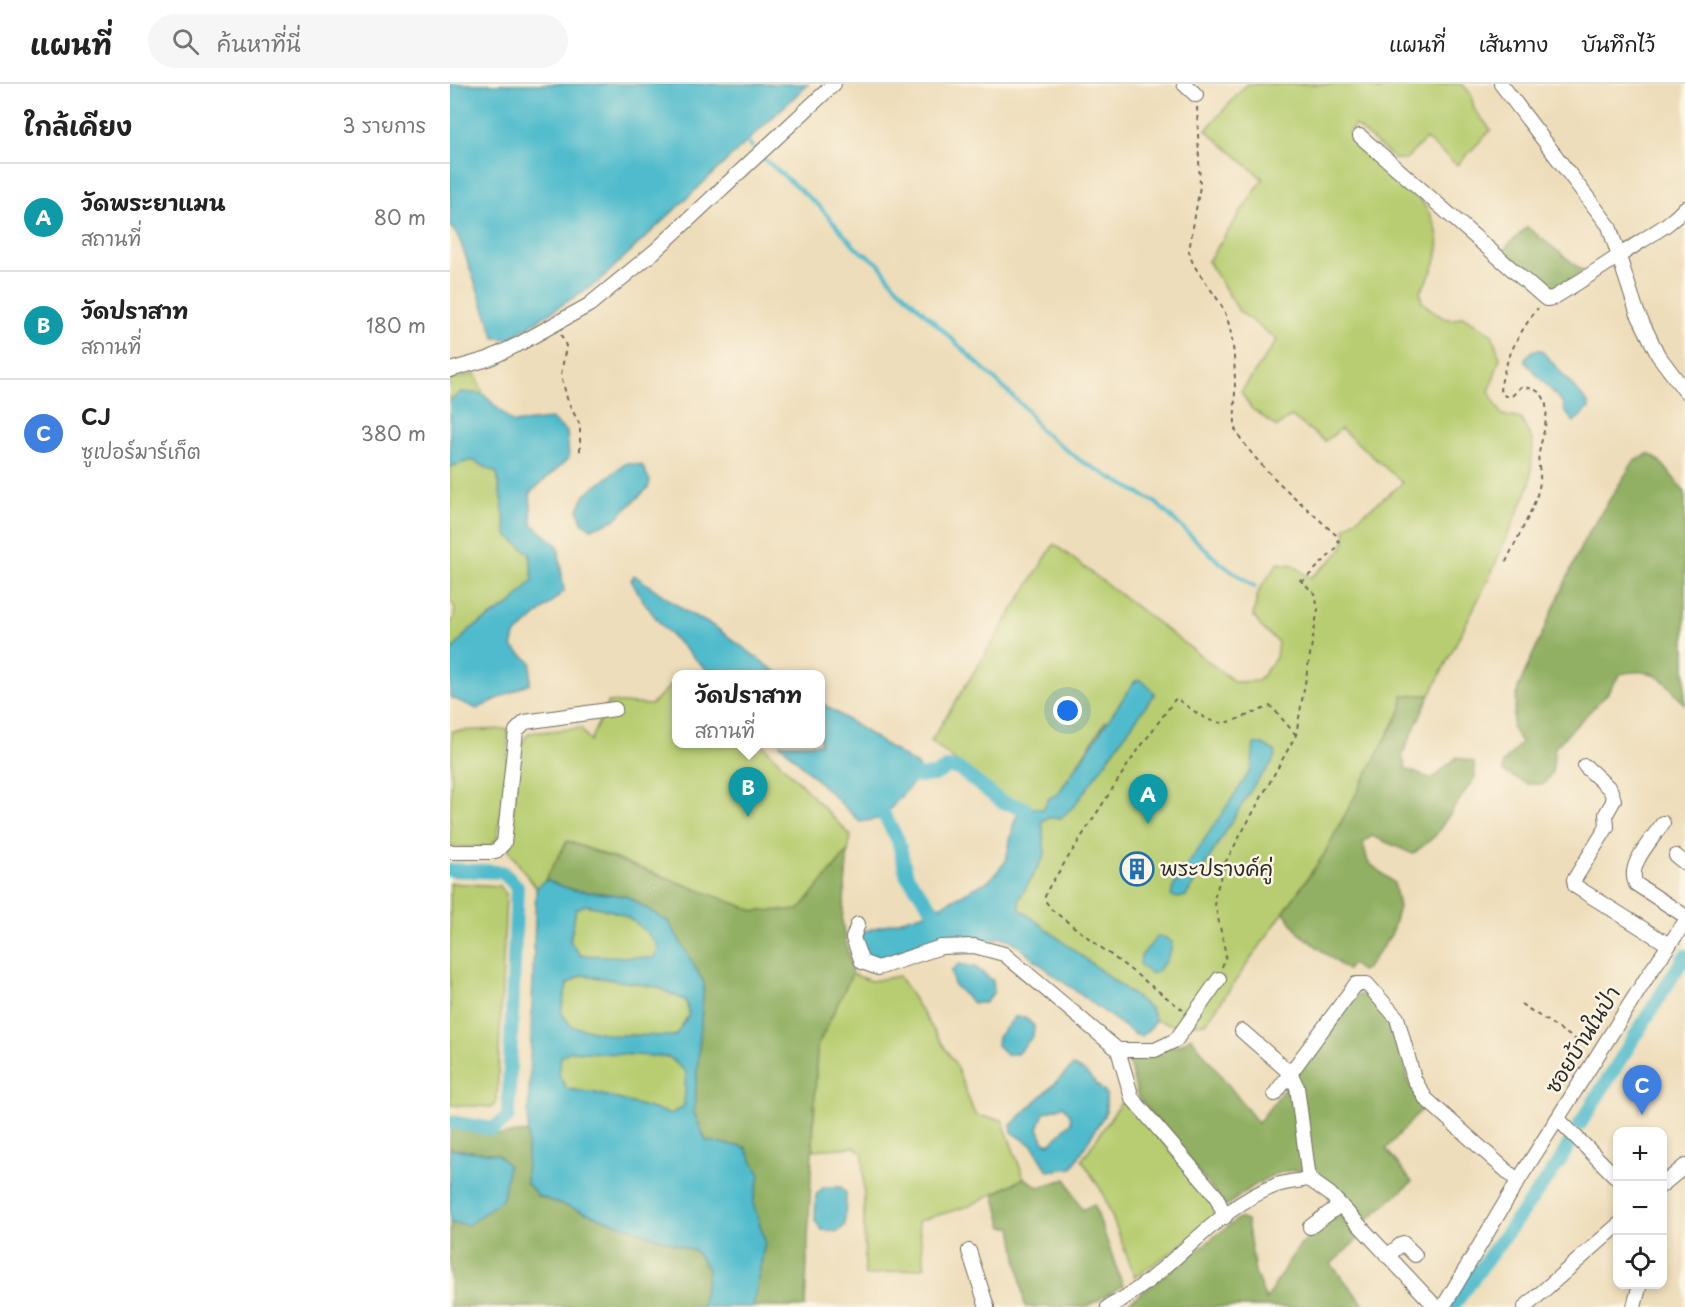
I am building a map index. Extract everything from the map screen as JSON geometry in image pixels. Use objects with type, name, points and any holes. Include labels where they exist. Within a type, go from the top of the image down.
[{"type":"street","points":[[450,370],[488,359],[589,305],[655,251],[834,84]]},
{"type":"street","points":[[1184,84],[1196,95]]},
{"type":"street","points":[[1501,84],[1609,226],[1637,312],[1658,355],[1685,391]]},
{"type":"street","points":[[1360,136],[1546,299],[1553,298],[1620,257],[1659,231],[1685,208]]},
{"type":"street","points":[[450,852],[495,852],[501,849],[504,843],[516,731],[520,726],[525,722],[615,709]]},
{"type":"street","points":[[1585,766],[1610,789],[1614,800],[1606,814],[1606,827],[1574,880],[1575,886],[1669,945]]},
{"type":"street","points":[[1664,824],[1633,867],[1632,876],[1636,884],[1685,916]]},
{"type":"street","name":"ซอยบ้านในป่า","points":[[1443,1307],[1518,1181],[1685,922]]},
{"type":"street","points":[[858,924],[853,938],[862,962],[878,968],[941,947],[974,946],[1004,954],[1118,1050],[1132,1098],[1216,1196],[1225,1217]]},
{"type":"street","points":[[1118,1050],[1155,1050],[1176,1040],[1219,979]]},
{"type":"street","points":[[1275,1094],[1342,1000],[1356,984],[1366,984],[1397,1017],[1414,1079],[1426,1099],[1518,1181]]},
{"type":"street","points":[[1242,1030],[1290,1073],[1297,1087],[1304,1125],[1309,1179],[1340,1205],[1436,1307]]},
{"type":"street","points":[[1558,1119],[1613,1175]]},
{"type":"street","points":[[1667,1181],[1685,1166]]},
{"type":"street","points":[[1113,1306],[1135,1292],[1243,1203],[1277,1185],[1309,1179]]},
{"type":"street","points":[[1310,1227],[1340,1205]]},
{"type":"street","points":[[1525,1307],[1613,1229]]},
{"type":"street","points":[[1387,1256],[1403,1243],[1415,1255]]},
{"type":"street","points":[[969,1251],[987,1307]]},
{"type":"street","points":[[1634,1307],[1639,1289]]},
{"type":"path","points":[[1196,95],[1200,186],[1189,251],[1191,262],[1207,281],[1227,317],[1231,339],[1235,429],[1241,439],[1283,485],[1336,535],[1339,542],[1336,549],[1302,582]]},
{"type":"path","points":[[1506,562],[1540,483],[1538,455],[1547,415],[1544,398],[1532,388],[1521,387],[1512,396],[1505,396],[1500,390],[1520,332],[1546,299]]},
{"type":"path","points":[[556,324],[566,346],[561,375],[568,402],[580,425],[580,454]]},
{"type":"path","points":[[1219,979],[1226,955],[1214,899],[1225,863],[1296,735],[1318,609],[1315,594],[1299,578]]},
{"type":"path","points":[[1192,1017],[1052,910],[1044,899],[1056,873],[1176,698],[1206,721],[1217,724],[1230,723],[1271,706],[1296,735]]},
{"type":"path","points":[[1521,1004],[1599,1055]]},
{"type":"green space","points":[[1247,84],[1372,84],[1379,91],[1387,84],[1462,84],[1471,94],[1474,109],[1491,130],[1457,165],[1426,139],[1406,159],[1395,159],[1355,125],[1349,133],[1402,180],[1425,207],[1433,221],[1438,236],[1438,251],[1431,273],[1420,292],[1422,302],[1441,317],[1451,319],[1463,316],[1492,334],[1500,358],[1489,392],[1502,415],[1521,419],[1533,442],[1530,484],[1490,576],[1430,695],[1403,696],[1402,708],[1323,856],[1206,1023],[1178,1026],[1155,1020],[1151,1009],[1020,909],[1019,899],[1045,855],[1042,821],[1047,818],[1061,818],[1106,720],[1058,794],[1049,798],[1044,809],[1030,808],[1000,795],[931,741],[1054,544],[1235,682],[1258,681],[1276,658],[1278,642],[1261,627],[1253,615],[1259,590],[1278,563],[1293,565],[1310,578],[1340,550],[1346,536],[1345,528],[1403,483],[1341,429],[1325,441],[1291,416],[1277,427],[1251,408],[1241,392],[1277,340],[1239,311],[1208,261],[1263,179],[1206,130]]},
{"type":"green space","points":[[1527,227],[1583,271],[1553,292],[1544,291],[1502,251]]},
{"type":"green space","points":[[475,374],[483,394],[461,392],[450,401],[450,380]]},
{"type":"green space","points":[[1648,454],[1664,465],[1685,492],[1685,705],[1671,688],[1651,673],[1620,674],[1607,694],[1555,747],[1552,772],[1544,784],[1528,784],[1503,772],[1503,763],[1521,743],[1512,727],[1518,688],[1584,540],[1634,461]]},
{"type":"green space","points":[[472,460],[497,473],[507,535],[530,554],[533,580],[511,604],[469,630],[450,653],[450,623],[454,618],[455,607],[450,602],[450,467]]},
{"type":"green space","points":[[672,684],[672,748],[766,748],[851,836],[848,851],[799,910],[755,911],[568,841],[545,880],[536,888],[509,851],[520,746],[529,733],[581,728],[590,741],[608,702],[651,705]]},
{"type":"green space","points":[[1403,695],[1430,695],[1402,755],[1406,769],[1432,779],[1457,757],[1474,762],[1475,777],[1435,836],[1413,854],[1372,836],[1363,843],[1368,862],[1394,883],[1399,907],[1391,935],[1367,968],[1361,971],[1352,964],[1347,970],[1299,933],[1284,912],[1323,856],[1402,708]]},
{"type":"green space","points":[[508,729],[507,774],[497,839],[490,847],[450,847],[452,731]]},
{"type":"green space","points":[[567,841],[755,911],[799,910],[848,851],[842,921],[852,974],[817,1047],[805,1307],[753,1307],[765,1241],[753,1203],[760,1175],[745,1147],[706,1141],[694,1113],[704,983],[669,922],[626,896],[573,890],[545,880]]},
{"type":"green space","points":[[450,883],[500,886],[506,894],[497,1100],[493,1107],[450,1105]]},
{"type":"green space","points":[[586,905],[619,913],[636,922],[659,947],[654,958],[580,955],[570,942],[576,908]]},
{"type":"green space","points":[[852,974],[871,981],[899,976],[956,1065],[975,1115],[1002,1120],[1024,1178],[969,1206],[918,1221],[925,1267],[865,1276],[863,1154],[854,1147],[813,1150],[817,1047]]},
{"type":"green space","points":[[582,975],[657,987],[686,1001],[689,1015],[676,1036],[612,1035],[571,1026],[561,1012],[567,983]]},
{"type":"green space","points":[[1367,993],[1390,1017],[1410,1085],[1424,1107],[1386,1149],[1412,1182],[1366,1221],[1335,1188],[1312,1173],[1299,1170],[1285,1171],[1269,1177],[1226,1206],[1138,1097],[1127,1055],[1180,1045],[1191,1037],[1258,1123],[1357,996]]},
{"type":"green space","points":[[570,1051],[669,1057],[686,1072],[684,1106],[671,1114],[596,1093],[567,1089],[559,1075],[561,1055]]},
{"type":"green space","points":[[1125,1097],[1211,1200],[1215,1213],[1211,1224],[1135,1277],[1103,1193],[1082,1160]]},
{"type":"green space","points":[[450,1129],[499,1135],[528,1132],[526,1182],[538,1196],[695,1251],[708,1269],[702,1307],[450,1307],[450,1223],[468,1225],[497,1154],[450,1149]]},
{"type":"green space","points":[[1024,1178],[1039,1187],[1066,1179],[1082,1210],[1094,1204],[1123,1286],[1086,1307],[1025,1307],[1012,1227],[1003,1227],[994,1194]]},
{"type":"green space","points":[[1341,1215],[1359,1238],[1331,1264],[1366,1307],[1123,1307],[1239,1218],[1247,1221],[1255,1272],[1266,1300],[1296,1250],[1315,1231]]},
{"type":"water","points":[[450,84],[808,84],[598,282],[509,339],[495,338],[459,238],[450,225]]},
{"type":"water","points":[[1534,350],[1541,350],[1588,403],[1589,408],[1574,422],[1565,412],[1563,403],[1525,362],[1525,358]]},
{"type":"water","points":[[461,392],[483,394],[513,423],[551,419],[567,432],[569,458],[530,493],[532,524],[558,546],[564,591],[515,635],[512,647],[531,662],[530,683],[477,709],[450,697],[450,653],[469,630],[511,604],[533,580],[530,554],[507,535],[497,473],[472,460],[450,467],[450,401]]},
{"type":"water","points":[[626,463],[642,465],[650,481],[648,488],[614,520],[591,529],[582,522],[578,509],[585,495]]},
{"type":"water","points":[[634,575],[687,612],[715,627],[774,670],[707,670],[657,620],[631,580]]},
{"type":"water","points":[[1141,680],[1155,693],[1075,805],[1061,818],[1047,818],[1042,821],[1045,855],[1019,899],[1020,909],[1151,1009],[1155,1020],[1151,1028],[1141,1036],[1136,1035],[1051,973],[1011,940],[1001,937],[983,943],[969,939],[941,937],[877,961],[871,960],[861,947],[859,937],[865,931],[929,912],[990,880],[1006,861],[1014,822],[1019,812],[1028,807],[1043,809],[1049,798],[1058,794],[1135,681]]},
{"type":"water","points":[[825,705],[918,766],[919,776],[882,818],[860,822],[784,748],[825,748]]},
{"type":"water","points":[[1254,744],[1263,744],[1276,752],[1272,763],[1254,785],[1186,896],[1179,898],[1171,896],[1174,885],[1251,770]]},
{"type":"water","points":[[545,880],[573,890],[626,896],[669,922],[704,983],[694,1113],[706,1141],[745,1147],[760,1175],[753,1203],[765,1241],[753,1307],[702,1307],[708,1269],[695,1251],[538,1196],[526,1182],[536,888]],"holes":[[[586,905],[619,913],[643,929],[659,947],[654,958],[580,955],[570,941],[576,909]],[[582,975],[657,987],[686,1001],[689,1015],[675,1036],[612,1035],[571,1026],[561,1012],[567,984]],[[571,1051],[669,1057],[686,1072],[684,1106],[671,1114],[595,1093],[567,1089],[559,1075],[561,1056]]]},
{"type":"water","points":[[1157,937],[1164,937],[1172,942],[1172,947],[1162,965],[1151,974],[1140,965],[1141,956]]},
{"type":"water","points":[[959,964],[975,967],[993,981],[994,992],[985,1003],[973,1003],[954,985],[951,971]]},
{"type":"water","points":[[1015,1017],[1025,1017],[1034,1026],[1033,1036],[1017,1054],[1006,1054],[997,1045],[998,1037]]},
{"type":"water","points":[[1073,1066],[1084,1071],[1106,1094],[1106,1112],[1072,1168],[1048,1171],[1033,1146],[1012,1132],[1011,1125]],"holes":[[[1063,1106],[1070,1114],[1071,1122],[1050,1144],[1044,1142],[1038,1128],[1044,1113]]]},
{"type":"water","points":[[450,1149],[497,1154],[508,1165],[503,1199],[468,1225],[450,1223]]},
{"type":"water","points":[[824,1187],[841,1187],[846,1193],[845,1225],[838,1232],[822,1230],[815,1221],[816,1195]]},
{"type":"waterway","points":[[747,142],[753,147]]},
{"type":"waterway","points":[[763,158],[819,206],[856,248],[878,263],[894,284],[1027,410],[1040,430],[1081,461],[1155,502],[1219,562],[1255,587]]},
{"type":"waterway","points":[[949,767],[959,769],[1002,802],[1025,808],[1031,822],[1027,859],[990,907],[953,920],[940,919],[907,876],[898,840],[879,806],[896,777],[934,775],[949,767]]},
{"type":"waterway","points":[[450,870],[502,872],[517,886],[508,1117],[493,1129],[450,1122]]},
{"type":"waterway","points":[[1580,1124],[1685,956]]},
{"type":"waterway","points":[[1452,1307],[1558,1164],[1571,1141]]},
{"type":"place","name":"วัดปราสาท","points":[[748,817]]},
{"type":"place","name":"วัดพระยาแมน","points":[[1148,824]]},
{"type":"place","name":"พระปรางค์คู่","points":[[1137,869]]},
{"type":"place","name":"CJ","points":[[1642,1115]]}]
